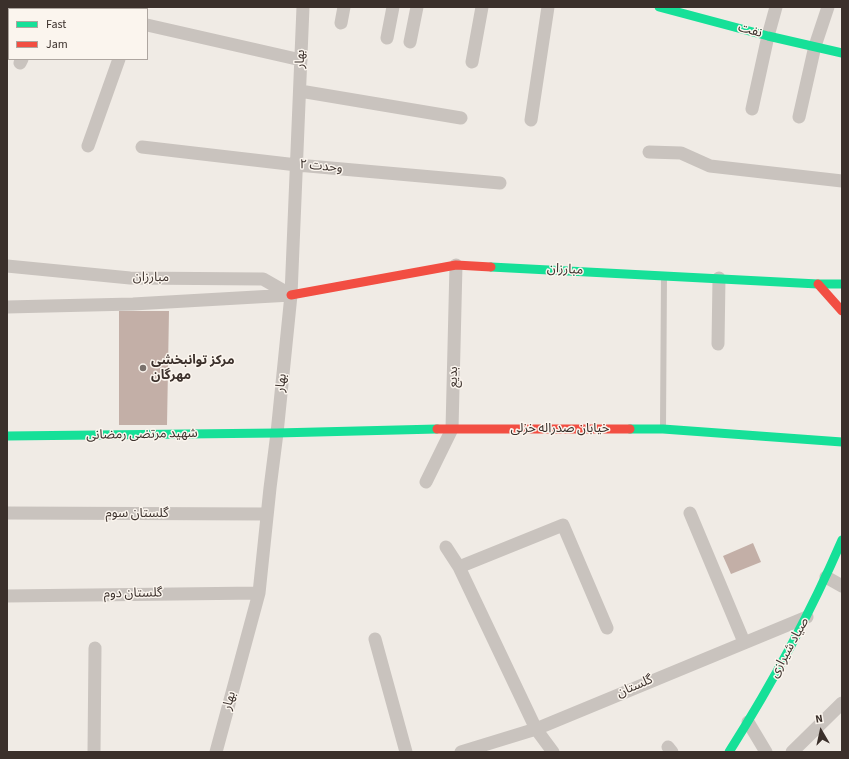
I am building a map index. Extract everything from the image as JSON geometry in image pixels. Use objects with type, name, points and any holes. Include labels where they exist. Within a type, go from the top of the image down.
[{"type":"street","name":"بهار","points":[[216,752],[259,593],[291,295],[303,7]]},
{"type":"street","points":[[341,23],[344,7]]},
{"type":"street","points":[[387,38],[393,7]]},
{"type":"street","points":[[410,42],[417,7]]},
{"type":"street","points":[[472,62],[482,7]]},
{"type":"street","points":[[531,120],[548,7]]},
{"type":"street","name":"نفت","points":[[660,7],[768,36],[842,53]]},
{"type":"street","points":[[752,109],[776,7]]},
{"type":"street","points":[[799,117],[815,46],[828,7]]},
{"type":"street","points":[[148,25],[301,60]]},
{"type":"street","points":[[88,146],[119,60]]},
{"type":"street","points":[[300,90],[461,118]]},
{"type":"street","name":"وحدت ۲","points":[[142,147],[297,165],[500,183]]},
{"type":"street","points":[[649,152],[681,153],[710,166],[842,181]]},
{"type":"street","name":"مبارزان","points":[[7,266],[130,278],[263,279],[291,295]]},
{"type":"street","name":"مبارزان","points":[[7,307],[134,304],[291,295],[456,266],[842,284]]},
{"type":"street","name":"بدیع","points":[[426,482],[452,429],[456,266]]},
{"type":"street","points":[[718,344],[719,278]]},
{"type":"street","points":[[818,284],[842,311]]},
{"type":"street","name":"خیابان صدراله خزلی","points":[[277,433],[452,429],[664,428],[842,442]]},
{"type":"street","name":"شهید مرتضی رمضانی","points":[[7,436],[277,433]]},
{"type":"street","name":"گلستان سوم","points":[[7,513],[267,514]]},
{"type":"street","points":[[690,513],[744,642]]},
{"type":"street","points":[[459,567],[563,525],[607,628]]},
{"type":"street","name":"صیاد شیرازی","points":[[728,752],[748,722],[807,617],[842,540]]},
{"type":"street","points":[[446,547],[459,567],[536,728],[553,752]]},
{"type":"street","points":[[826,577],[842,586]]},
{"type":"street","name":"گلستان دوم","points":[[7,596],[259,593]]},
{"type":"street","name":"گلستان","points":[[461,752],[536,728],[807,617]]},
{"type":"street","points":[[375,639],[406,752]]},
{"type":"street","points":[[94,752],[95,648]]},
{"type":"street","points":[[792,752],[842,703]]},
{"type":"street","points":[[748,722],[766,752]]},
{"type":"lane","points":[[664,275],[664,428]]},
{"type":"building","name":"مرکز توانبخشی مهرگان","points":[[119,311],[169,311],[167,425],[119,425]]},
{"type":"building","points":[[753,543],[761,562],[731,574],[723,556]]},
{"type":"traffic: fast","points":[[659,7],[768,36],[842,53]]},
{"type":"traffic: fast","points":[[491,267],[842,284]]},
{"type":"traffic: fast","points":[[7,436],[277,433],[437,429]]},
{"type":"traffic: fast","points":[[630,429],[663,429],[842,442]]},
{"type":"traffic: fast","points":[[729,752],[760,701],[804,622],[842,540]]},
{"type":"traffic: jam","points":[[291,295],[456,265],[491,267]]},
{"type":"traffic: jam","points":[[818,284],[842,311]]},
{"type":"traffic: jam","points":[[437,429],[630,429]]},
{"type":"place","name":"مرکز توانبخشی مهرگان","points":[[143,368]]}]
